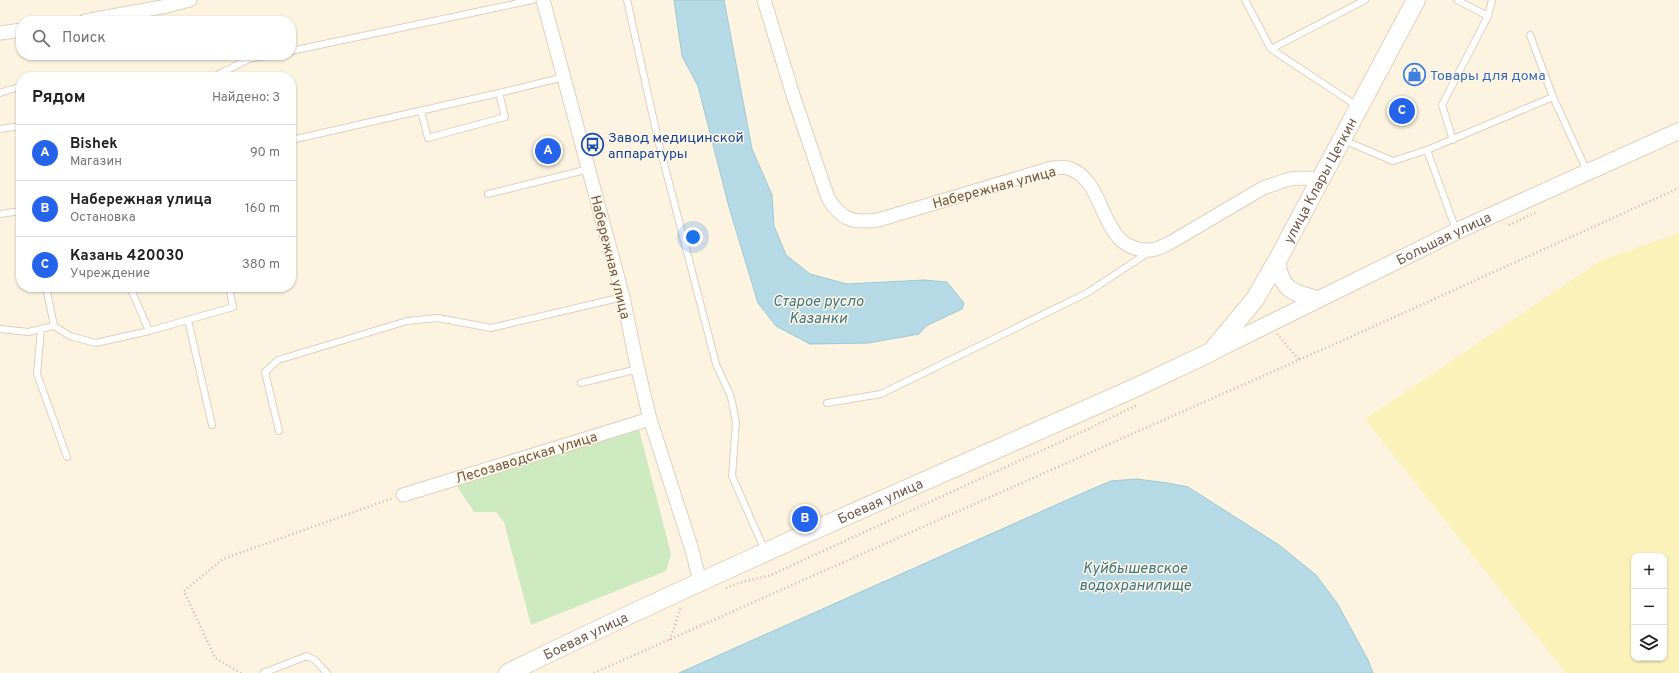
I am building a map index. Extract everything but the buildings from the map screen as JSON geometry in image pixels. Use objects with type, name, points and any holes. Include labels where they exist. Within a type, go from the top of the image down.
[{"type":"main road","name":"улица Клары Цеткин","points":[[1211,352],[1255,299],[1277,262],[1416,0]]},
{"type":"main road","name":"Боевая улица","points":[[508,673],[599,628],[1139,386],[1211,352]]},
{"type":"street","points":[[106,16],[155,4],[190,0]]},
{"type":"street","name":"Набережная улица","points":[[543,0],[623,297],[650,419],[692,550],[700,582]]},
{"type":"street","name":"Набережная улица","points":[[764,0],[793,95],[828,198],[835,210],[847,218],[860,222],[878,220],[1052,168],[1067,168],[1080,175],[1092,188],[1114,234],[1125,244],[1139,250],[1152,250]]},
{"type":"street","points":[[0,33],[16,31]]},
{"type":"street","name":"Большая улица","points":[[1211,352],[1457,231],[1679,131]]},
{"type":"street","points":[[1152,250],[1168,244],[1263,188],[1289,179],[1322,179]]},
{"type":"street","points":[[1277,262],[1279,274],[1286,286],[1297,294],[1318,299]]},
{"type":"street","name":"Лесозаводская улица","points":[[403,495],[650,419]]},
{"type":"lane","points":[[296,49],[533,0]]},
{"type":"lane","points":[[627,0],[659,144],[716,364],[731,397],[736,422],[732,476],[766,552]]},
{"type":"lane","points":[[1245,0],[1272,49],[1359,108]]},
{"type":"lane","points":[[1272,49],[1365,0]]},
{"type":"lane","points":[[1457,0],[1488,16]]},
{"type":"lane","points":[[1453,140],[1442,105],[1488,16],[1492,0]]},
{"type":"lane","points":[[1530,36],[1554,97],[1588,172]]},
{"type":"lane","points":[[223,72],[247,60]]},
{"type":"lane","points":[[296,139],[499,94],[564,77]]},
{"type":"lane","points":[[0,94],[16,88]]},
{"type":"lane","points":[[421,111],[428,138],[505,117],[499,94]]},
{"type":"lane","points":[[1342,140],[1393,161],[1453,140],[1554,97]]},
{"type":"lane","points":[[0,129],[16,127]]},
{"type":"lane","points":[[1427,150],[1457,231]]},
{"type":"lane","points":[[488,194],[589,169]]},
{"type":"lane","points":[[0,214],[16,212]]},
{"type":"lane","points":[[827,403],[881,394],[1087,293],[1152,250]]},
{"type":"lane","points":[[47,292],[54,326]]},
{"type":"lane","points":[[132,292],[149,331]]},
{"type":"lane","points":[[0,329],[28,332],[54,326],[70,336],[96,343],[149,331],[233,307],[230,292]]},
{"type":"lane","points":[[279,431],[265,372],[278,360],[407,321],[438,318],[491,328],[623,297]]},
{"type":"lane","points":[[188,320],[212,425]]},
{"type":"lane","points":[[41,329],[37,374],[67,457]]},
{"type":"lane","points":[[581,383],[638,369]]},
{"type":"lane","points":[[263,673],[307,656],[315,660],[327,673]]},
{"type":"path","points":[[594,673],[1299,360],[1679,188]]},
{"type":"path","points":[[1276,333],[1299,360]]},
{"type":"path","points":[[241,673],[215,658],[184,592],[223,559],[403,495]]},
{"type":"path","points":[[670,640],[680,607]]},
{"type":"green space","points":[[639,429],[671,554],[666,571],[531,625],[504,522],[496,512],[474,512],[457,486]]},
{"type":"sand","points":[[1679,233],[1679,673],[1566,673],[1365,419],[1602,260]]},
{"type":"water","name":"Старое русло Казанки","points":[[674,0],[724,0],[752,149],[772,195],[774,226],[786,255],[810,274],[847,284],[924,280],[947,282],[964,303],[962,309],[926,326],[919,334],[868,343],[810,344],[776,326],[758,303],[729,207],[698,86],[682,56]]},
{"type":"water","name":"Куйбышевское водохранилище","points":[[1136,479],[1188,487],[1279,545],[1316,575],[1337,603],[1368,660],[1373,673],[679,673],[1085,492],[1111,481]]},
{"type":"place","name":"Товары для дома","points":[[1415,75]]},
{"type":"place","name":"Казань 420030","points":[[1402,111]]},
{"type":"place","name":"Завод медицинской аппаратуры","points":[[592,145]]},
{"type":"place","name":"Bishek","points":[[548,151]]},
{"type":"place","name":"Набережная улица","points":[[805,519]]}]
